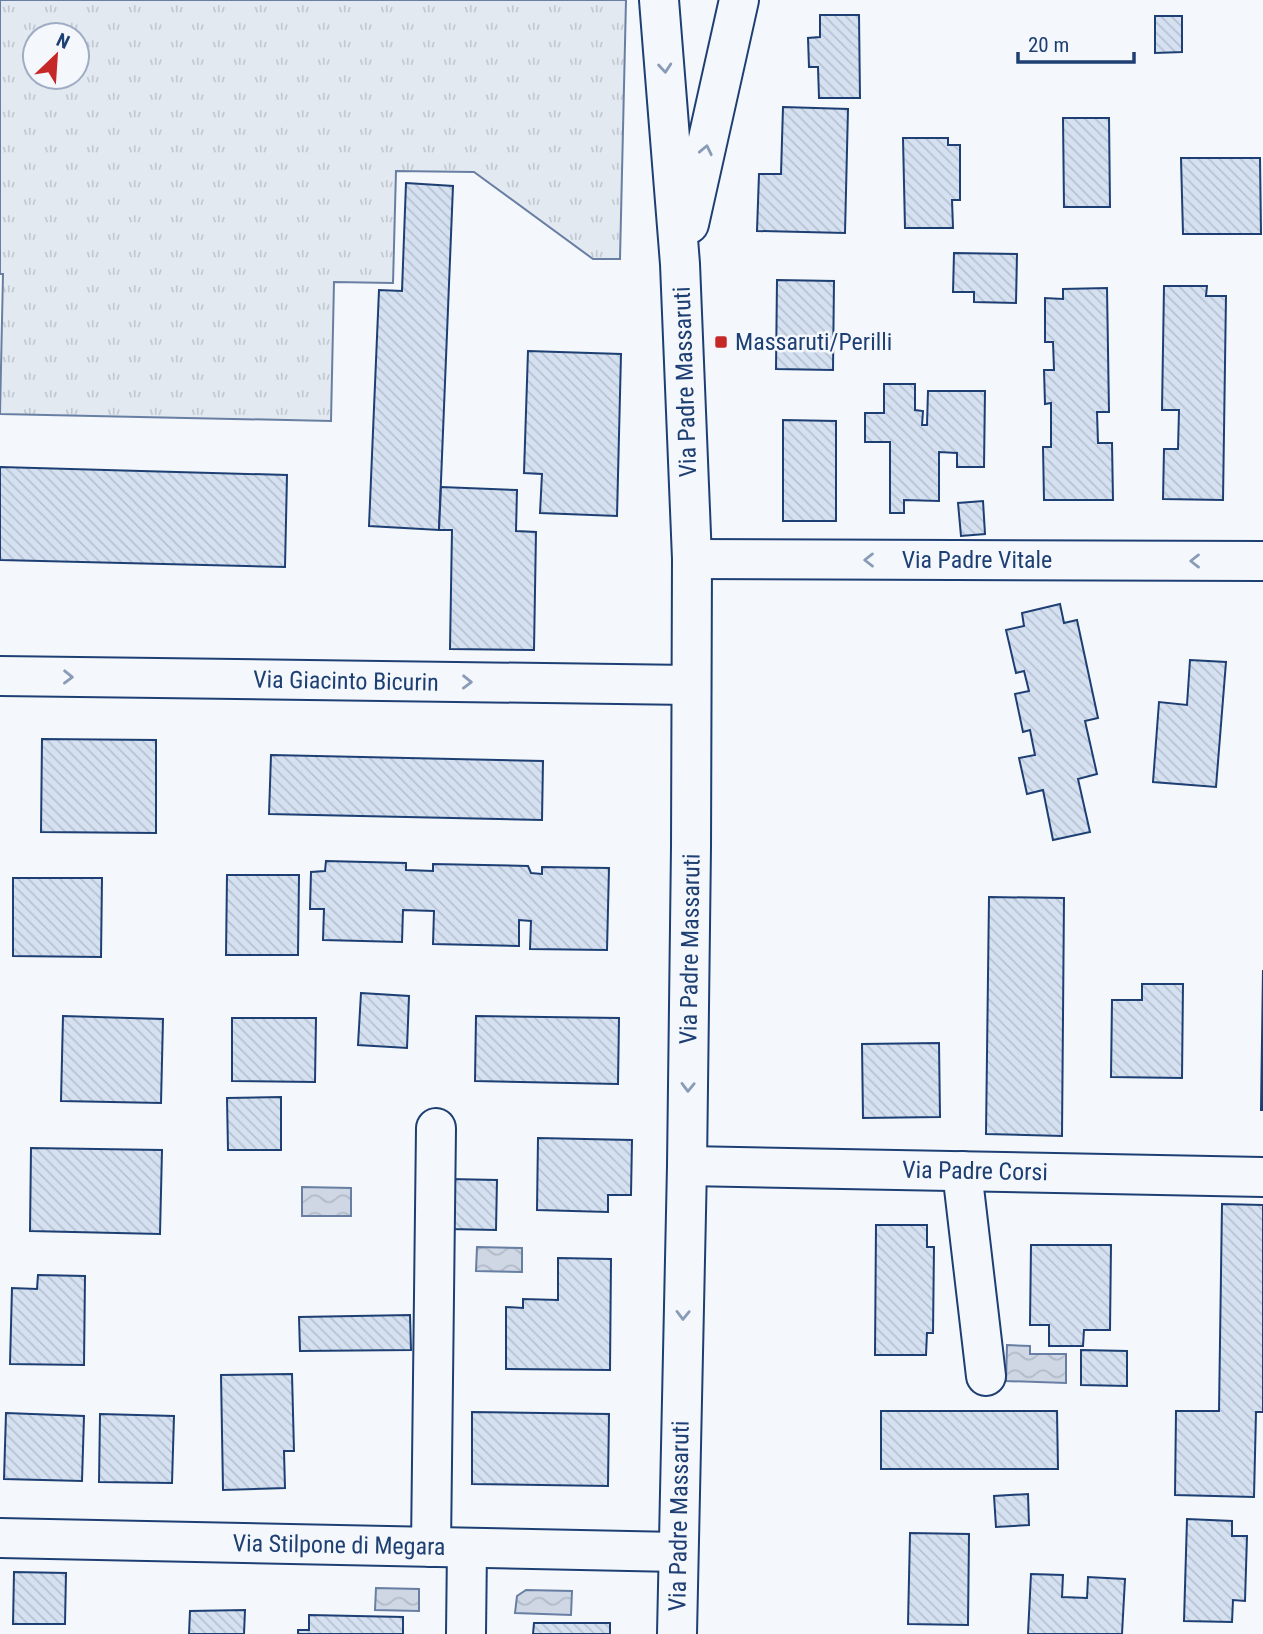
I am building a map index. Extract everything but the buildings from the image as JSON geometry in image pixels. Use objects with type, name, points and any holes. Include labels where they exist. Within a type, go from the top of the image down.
[{"type":"street","name":"Via Padre Massaruti","points":[[659,0],[680,264],[692,559],[687,1166],[677,1634]]},
{"type":"street","name":"Via Padre Massaruti","points":[[680,264],[739,0]]},
{"type":"street","name":"Via Padre Vitale","points":[[692,559],[1263,561]]},
{"type":"street","name":"Via Giacinto Bicurin","points":[[0,676],[691,685]]},
{"type":"street","points":[[436,1128],[449,1548],[466,1634]]},
{"type":"street","name":"Via Padre Corsi","points":[[687,1166],[1263,1177]]},
{"type":"street","points":[[962,1171],[986,1376]]},
{"type":"street","name":"Via Stilpone di Megara","points":[[0,1538],[677,1552]]},
{"type":"green space","points":[[0,0],[626,0],[620,259],[593,259],[474,172],[396,171],[393,283],[334,282],[331,421],[0,414],[3,274],[0,274]]},
{"type":"water","points":[[302,1187],[351,1188],[351,1216],[302,1216]]},
{"type":"water","points":[[477,1247],[522,1248],[522,1272],[476,1271]]},
{"type":"water","points":[[1007,1345],[1030,1346],[1030,1354],[1066,1354],[1066,1383],[1006,1381]]},
{"type":"water","points":[[376,1588],[419,1589],[419,1611],[375,1610]]},
{"type":"water","points":[[526,1590],[572,1591],[571,1615],[515,1613],[517,1596]]},
{"type":"place","name":"Massaruti/Perilli","points":[[721,342]]}]
